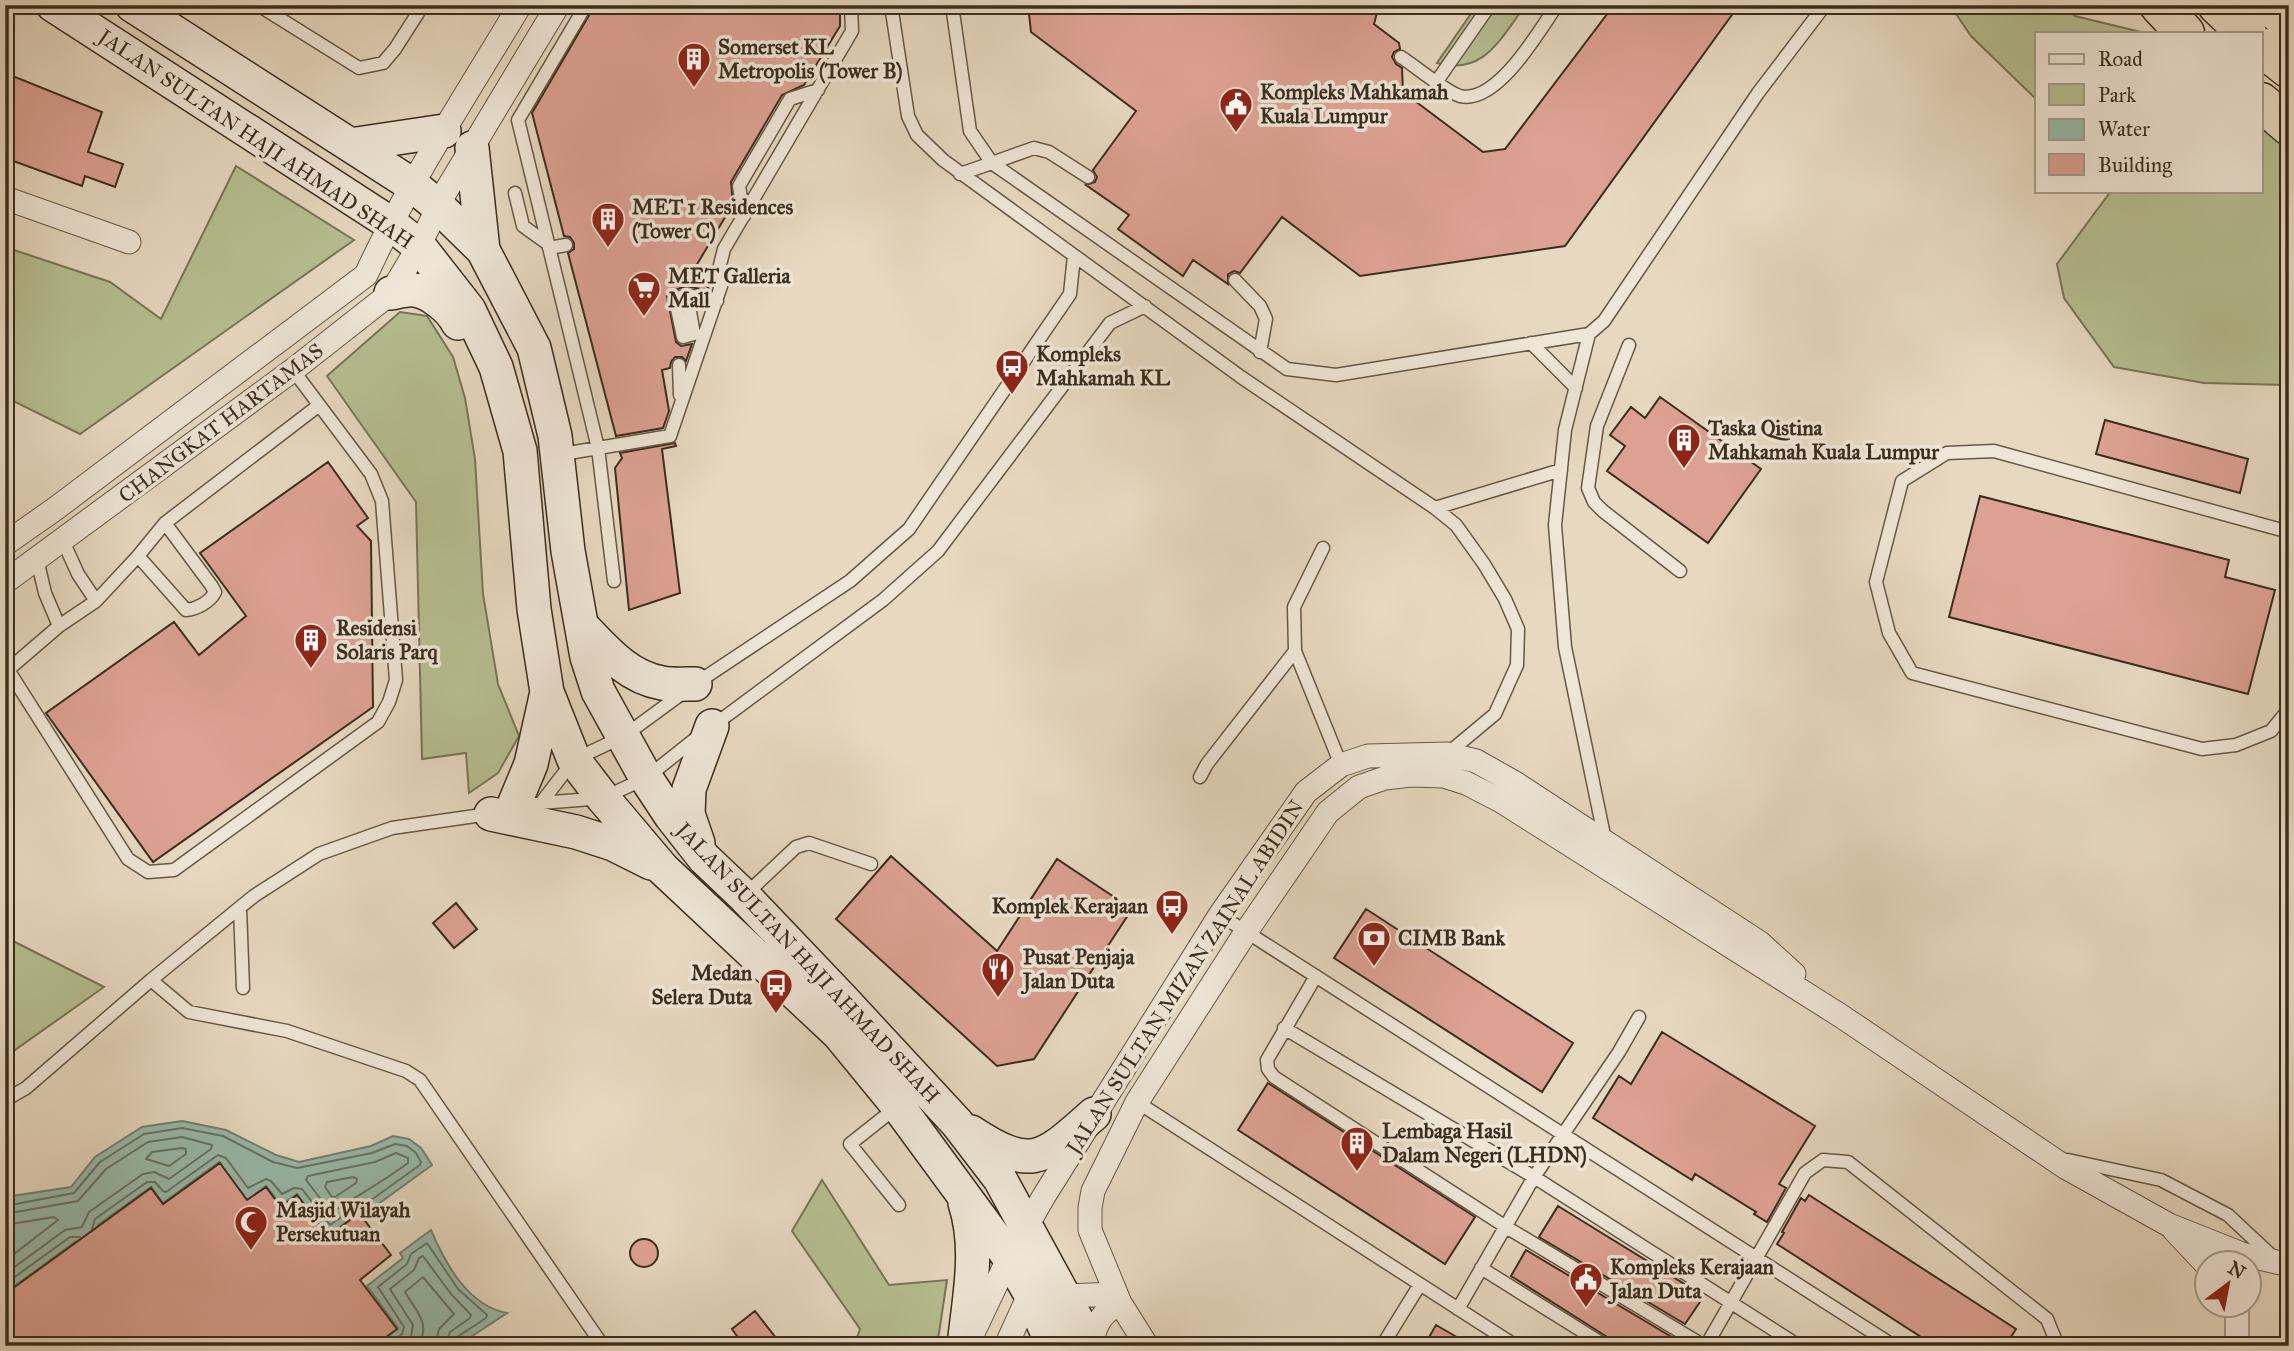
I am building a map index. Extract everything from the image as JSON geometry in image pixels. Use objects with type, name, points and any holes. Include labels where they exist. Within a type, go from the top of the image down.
[{"type":"highway","points":[[2159,5],[2184,32]]},
{"type":"highway","points":[[2217,5],[2246,32]]},
{"type":"highway","points":[[2269,5],[2289,22]]},
{"type":"highway","points":[[2262,48],[2289,69]]},
{"type":"highway","points":[[2262,103],[2289,125]]},
{"type":"street","name":"JALAN SULTAN HAJI AHMAD SHAH","points":[[53,5],[390,223],[419,246],[469,310],[496,368],[520,452],[534,608],[547,692],[574,760],[663,869],[839,1034],[898,1106],[1009,1257],[1030,1293],[1053,1346]]},
{"type":"street","name":"JALAN SULTAN HAJI AHMAD SHAH","points":[[132,5],[411,184],[483,250],[534,348],[555,436],[568,551],[587,657],[598,691],[646,778],[704,858],[744,896],[957,1123],[1000,1179],[1092,1346]]},
{"type":"street","points":[[483,250],[458,139],[520,5]]},
{"type":"street","points":[[458,139],[558,5]]},
{"type":"street","name":"CHANGKAT HARTAMAS","points":[[5,544],[366,275],[411,184],[458,139]]},
{"type":"street","name":"CHANGKAT HARTAMAS","points":[[5,583],[293,370],[391,293],[419,246],[438,206],[458,139]]},
{"type":"street","points":[[350,145],[458,139]]},
{"type":"street","points":[[5,198],[129,242]]},
{"type":"street","points":[[391,293],[415,290],[432,296],[455,317],[482,375],[499,450],[526,516]]},
{"type":"street","points":[[55,509],[63,541]]},
{"type":"street","points":[[583,627],[615,660],[639,676],[662,683],[695,684]]},
{"type":"street","points":[[547,692],[533,758],[515,807],[613,844],[663,869]]},
{"type":"street","points":[[704,858],[688,814],[689,789],[712,726]]},
{"type":"street","name":"JALAN SULTAN MIZAN ZAINAL ABIDIN","points":[[966,1346],[1026,1225],[1220,915],[1306,792],[1342,765],[1368,756],[1447,754],[1476,761],[1515,783],[1760,943],[1841,1016]]},
{"type":"street","name":"JALAN SULTAN MIZAN ZAINAL ABIDIN","points":[[1147,1346],[1118,1298],[1090,1230],[1093,1191],[1137,1102],[1246,932],[1328,812],[1359,787],[1385,778],[1411,775],[1444,776],[1466,783],[1501,801],[1841,1016],[2047,1156],[2169,1225],[2242,1254],[2285,1265]]},
{"type":"street","points":[[957,1123],[1000,1150],[1017,1155],[1037,1156],[1051,1151],[1094,1114]]},
{"type":"street","points":[[959,1186],[973,1234],[966,1346]]},
{"type":"street","name":"JALAN SULTAN MIZAN ZAINAL ABIDIN","points":[[2169,1225],[2193,1250]]},
{"type":"street","points":[[1006,1346],[1030,1293],[1118,1298]]},
{"type":"street","points":[[1092,1346],[1099,1320],[1118,1298]]},
{"type":"street","points":[[2237,1320],[2237,1346]]},
{"type":"lane","points":[[258,5],[359,68],[383,63],[423,5]]},
{"type":"lane","points":[[586,5],[518,120],[598,448],[614,581]]},
{"type":"lane","points":[[557,455],[670,436],[723,283],[720,265],[724,249],[852,30],[851,5]]},
{"type":"lane","points":[[891,5],[908,116],[917,135],[960,174],[1241,377],[1456,525],[1505,598],[1518,629],[1517,665],[1494,713],[1447,754]]},
{"type":"lane","points":[[952,5],[970,131],[992,163],[1287,369],[1336,375],[1589,334],[1604,321],[1758,93],[1825,5]]},
{"type":"lane","points":[[1401,57],[1458,96],[1472,97],[1497,84],[1558,5]]},
{"type":"lane","points":[[1437,81],[1484,8]]},
{"type":"lane","points":[[744,216],[739,186],[790,99],[818,90]]},
{"type":"lane","points":[[960,174],[1034,148],[1049,152],[1088,177]]},
{"type":"lane","points":[[515,193],[523,226],[549,246],[566,244]]},
{"type":"lane","points":[[515,807],[574,760],[624,736],[695,684],[850,581],[909,529],[1070,294],[1074,256]]},
{"type":"lane","points":[[1236,280],[1260,306],[1266,319],[1260,352]]},
{"type":"lane","points":[[687,295],[717,301]]},
{"type":"lane","points":[[5,1100],[26,1088],[254,896],[319,854],[392,828],[515,807],[603,798],[646,778],[883,600],[938,551],[1110,323],[1144,306]]},
{"type":"lane","points":[[1589,334],[1565,430],[1555,525],[1565,647],[1606,843]]},
{"type":"lane","points":[[1531,343],[1576,388]]},
{"type":"lane","points":[[1629,345],[1597,426],[1588,488],[1594,502],[1603,511],[1680,570]]},
{"type":"lane","points":[[679,365],[680,406]]},
{"type":"lane","points":[[293,370],[371,474],[382,501],[396,680],[389,702],[378,722],[174,870],[148,872],[128,859],[7,667],[96,601],[165,523],[318,406]]},
{"type":"lane","points":[[2289,532],[1994,451],[1947,453],[1902,481],[1876,582],[1889,632],[1912,673],[2202,749],[2236,744],[2271,731],[2289,709]]},
{"type":"lane","points":[[1435,508],[1561,470]]},
{"type":"lane","points":[[138,556],[186,610],[194,609],[212,597],[215,592],[211,585],[165,523]]},
{"type":"lane","points":[[63,541],[78,574],[96,601]]},
{"type":"lane","points":[[1323,548],[1294,607],[1295,651],[1342,765]]},
{"type":"lane","points":[[37,559],[45,593],[59,626]]},
{"type":"lane","points":[[1200,777],[1206,764],[1295,651]]},
{"type":"lane","points":[[744,896],[796,847],[809,844],[871,864]]},
{"type":"lane","points":[[240,908],[243,988]]},
{"type":"lane","points":[[1220,915],[1894,1346]]},
{"type":"lane","points":[[1316,976],[1267,1060],[1268,1069],[1274,1077],[1506,1227],[1705,1346],[1805,1173],[1823,1160],[1848,1162],[2046,1319],[2059,1346]]},
{"type":"lane","points":[[151,980],[189,1012],[287,1031],[406,1071],[420,1080],[603,1346]]},
{"type":"lane","points":[[1458,1309],[1534,1177],[1619,1052],[1639,1017]]},
{"type":"lane","points":[[1284,1028],[1534,1177],[1799,1346]]},
{"type":"lane","points":[[1137,1102],[1516,1346]]},
{"type":"lane","points":[[898,1106],[850,1144],[899,1205]]},
{"type":"lane","points":[[2047,1156],[2161,1180],[2228,1214],[2285,1265]]},
{"type":"lane","points":[[1481,1268],[1606,1346]]},
{"type":"lane","points":[[1382,1346],[1419,1286]]},
{"type":"green space","points":[[1477,5],[1526,5],[1499,41],[1479,59],[1454,66],[1437,63]]},
{"type":"green space","points":[[1950,5],[2064,5],[2075,16],[2141,32],[2035,32],[2035,98],[1971,36]]},
{"type":"green space","points":[[2262,127],[2289,150],[2289,385],[2204,383],[2114,367],[2064,298],[2057,264],[2110,192],[2262,192]]},
{"type":"green space","points":[[236,166],[354,240],[80,434],[5,397],[5,247],[110,282],[161,319]]},
{"type":"green space","points":[[400,312],[427,316],[453,357],[465,398],[475,459],[483,594],[498,684],[519,736],[498,773],[469,793],[466,753],[422,759],[416,502],[327,376]]},
{"type":"green space","points":[[5,937],[104,987],[5,1057]]},
{"type":"green space","points":[[822,1180],[889,1285],[947,1280],[937,1346],[854,1346],[860,1329],[792,1231]]},
{"type":"water","points":[[182,1121],[226,1130],[276,1155],[299,1162],[371,1146],[393,1136],[409,1139],[421,1148],[432,1165],[370,1210],[366,1207],[328,1236],[297,1194],[281,1205],[266,1186],[247,1200],[219,1162],[163,1203],[151,1187],[98,1225],[115,1250],[92,1266],[75,1242],[5,1293],[5,1200],[12,1196],[71,1187],[95,1157],[142,1127]]},
{"type":"water","points":[[431,1230],[451,1269],[470,1292],[493,1309],[507,1313],[457,1346],[381,1346],[379,1343],[398,1328],[367,1286],[403,1258],[400,1253]]},
{"type":"building","name":"MET Galleria Mall","points":[[595,5],[840,5],[840,26],[804,85],[782,95],[731,182],[733,204],[696,266],[710,291],[686,286],[667,296],[676,342],[681,346],[692,344],[686,361],[682,357],[675,357],[670,368],[662,370],[669,411],[663,428],[616,436],[568,253],[574,249],[574,243],[570,237],[564,236],[532,113]]},
{"type":"building","name":"Kompleks Mahkamah Kuala Lumpur","points":[[1028,5],[1379,5],[1374,24],[1399,43],[1400,49],[1394,52],[1392,57],[1402,68],[1403,92],[1483,152],[1505,149],[1614,5],[1739,5],[1565,246],[1360,276],[1282,217],[1240,273],[1234,271],[1228,274],[1228,284],[1193,260],[1183,276],[1118,229],[1129,215],[1086,185],[1095,182],[1097,177],[1093,170],[1136,111],[1031,32]]},
{"type":"building","points":[[10,75],[102,112],[88,152],[123,164],[115,187],[85,176],[82,186],[5,158],[5,88]]},
{"type":"building","name":"Taska Qistina Mahkamah Kuala Lumpur","points":[[1660,397],[1761,469],[1708,543],[1607,471],[1625,446],[1610,435],[1631,407],[1645,418]]},
{"type":"building","points":[[2105,420],[2248,459],[2240,493],[2096,454]]},
{"type":"building","points":[[675,443],[676,446],[662,449],[680,593],[629,610],[615,468],[622,458],[620,453]]},
{"type":"building","name":"Residensi Solaris Parq","points":[[328,462],[368,518],[357,526],[371,541],[373,707],[153,862],[46,713],[174,622],[199,655],[246,616],[200,553]]},
{"type":"building","points":[[1980,496],[2229,560],[2225,577],[2275,590],[2248,694],[1949,617]]},
{"type":"building","name":"Pusat Penjaja Jalan Duta","points":[[891,856],[997,951],[1057,859],[1132,909],[1034,1059],[997,1066],[836,919]]},
{"type":"building","points":[[456,903],[477,929],[454,948],[433,923]]},
{"type":"building","points":[[1366,909],[1573,1043],[1542,1092],[1334,958]]},
{"type":"building","points":[[1662,1032],[1815,1126],[1779,1184],[1786,1188],[1767,1222],[1754,1214],[1756,1212],[1695,1174],[1692,1180],[1593,1118],[1619,1076],[1631,1084]]},
{"type":"building","name":"Lembaga Hasil Dalam Negeri (LHDN)","points":[[1268,1083],[1475,1217],[1445,1264],[1238,1130]]},
{"type":"building","name":"Masjid Wilayah Persekutuan","points":[[220,1163],[247,1200],[266,1187],[281,1207],[297,1195],[328,1237],[359,1213],[391,1255],[360,1280],[397,1329],[374,1346],[5,1346],[5,1294],[151,1188],[163,1204]]},
{"type":"building","points":[[1809,1195],[2016,1329],[2005,1346],[1935,1346],[1777,1244],[1801,1198],[1805,1201]]},
{"type":"building","points":[[1558,1206],[1704,1296],[1685,1324],[1539,1237]]},
{"type":"building","points":[[644,1239],[654,1243],[658,1253],[654,1263],[644,1267],[634,1263],[630,1253],[634,1243]]},
{"type":"building","points":[[1526,1250],[1675,1339],[1670,1346],[1622,1346],[1511,1276]]},
{"type":"building","points":[[755,1311],[776,1338],[766,1346],[744,1346],[732,1329]]},
{"type":"building","points":[[1436,1325],[1472,1346],[1424,1346]]},
{"type":"place","name":"Somerset KL Metropolis (Tower B)","points":[[694,89]]},
{"type":"place","name":"Kompleks Mahkamah Kuala Lumpur","points":[[1236,134]]},
{"type":"place","name":"MET 1 Residences (Tower C)","points":[[608,249]]},
{"type":"place","name":"MET Galleria Mall","points":[[644,318]]},
{"type":"place","name":"Kompleks Mahkamah KL","points":[[1012,396]]},
{"type":"place","name":"Taska Qistina Mahkamah Kuala Lumpur","points":[[1684,470]]},
{"type":"place","name":"Residensi Solaris Parq","points":[[311,670]]},
{"type":"place","name":"Komplek Kerajaan","points":[[1172,936]]},
{"type":"place","name":"CIMB Bank","points":[[1374,968]]},
{"type":"place","name":"Pusat Penjaja Jalan Duta","points":[[998,999]]},
{"type":"place","name":"Medan Selera Duta","points":[[776,1015]]},
{"type":"place","name":"Lembaga Hasil Dalam Negeri (LHDN)","points":[[1357,1173]]},
{"type":"place","name":"Masjid Wilayah Persekutuan","points":[[251,1252]]},
{"type":"place","name":"Kompleks Kerajaan Jalan Duta","points":[[1586,1309]]}]
